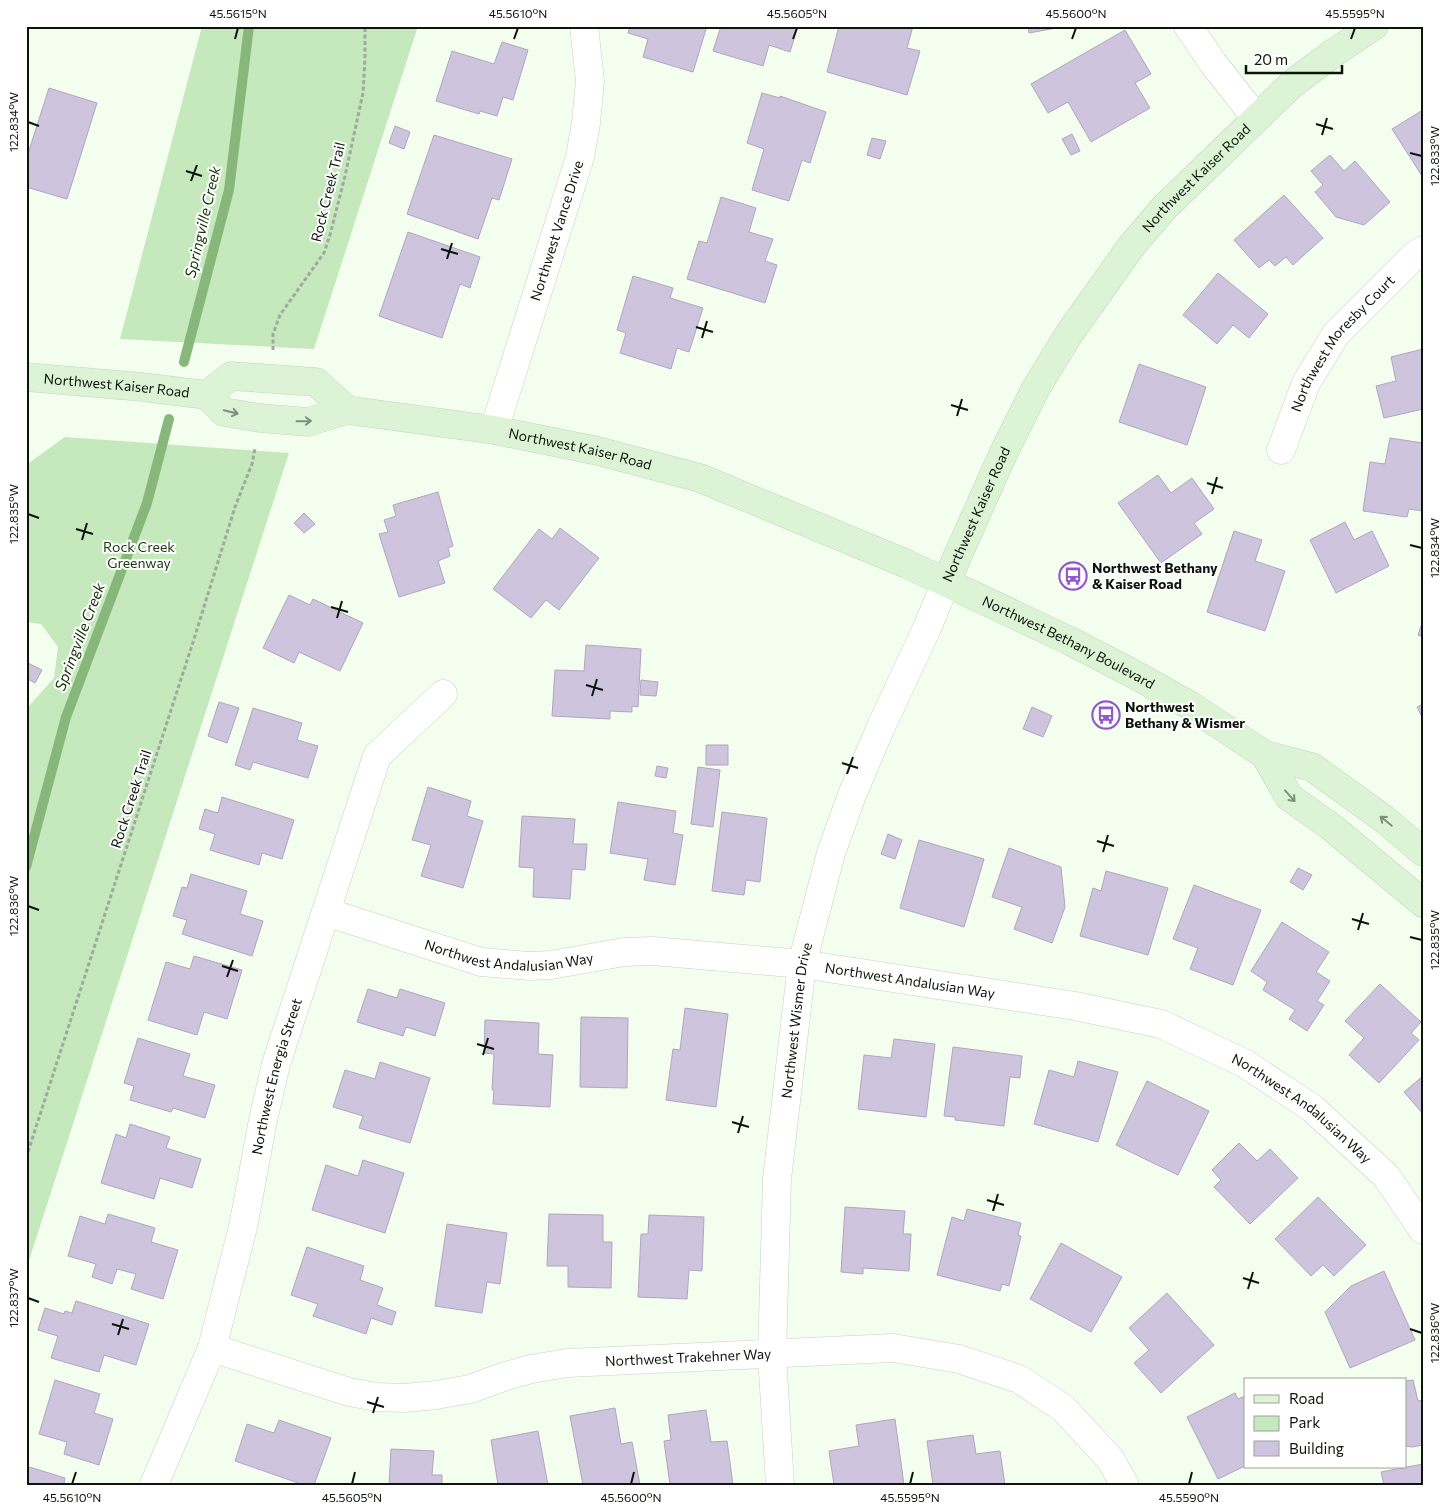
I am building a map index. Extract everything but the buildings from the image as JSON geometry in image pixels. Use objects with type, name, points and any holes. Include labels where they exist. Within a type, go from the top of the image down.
[{"type":"main road","name":"Northwest Kaiser Road","points":[[26,378],[142,387],[207,395],[224,412],[260,418],[308,422],[347,410],[494,430],[598,451],[700,478],[825,529],[946,582],[1004,452],[1036,388],[1069,334],[1130,248],[1164,208],[1292,84],[1374,26]]},
{"type":"main road","name":"Northwest Kaiser Road","points":[[207,395],[231,376],[316,382],[347,410]]},
{"type":"main road","name":"Northwest Bethany Boulevard","points":[[946,582],[1130,672],[1191,706],[1265,755],[1312,767],[1384,819],[1423,852]]},
{"type":"main road","name":"Northwest Bethany Boulevard","points":[[1265,755],[1289,797],[1330,826],[1423,903]]},
{"type":"street","name":"Northwest Vance Drive","points":[[494,430],[580,157],[586,123],[590,81],[584,26]]},
{"type":"street","points":[[1188,26],[1213,63],[1256,118]]},
{"type":"street","name":"Northwest Moresby Court","points":[[1281,450],[1306,383],[1336,334],[1414,256],[1423,250]]},
{"type":"street","name":"Northwest Wismer Drive","points":[[780,1485],[772,1355],[777,1179],[802,964],[831,853],[852,795],[946,582]]},
{"type":"street","name":"Northwest Energia Street","points":[[154,1485],[212,1348],[242,1227],[276,1064],[377,756],[443,694]]},
{"type":"street","name":"Northwest Andalusian Way","points":[[326,912],[481,962],[512,966],[544,965],[624,952],[653,951],[802,964],[1075,1006],[1161,1024],[1244,1063],[1312,1108],[1386,1176],[1423,1230]]},
{"type":"street","name":"Northwest Trakehner Way","points":[[212,1348],[349,1392],[377,1397],[406,1398],[470,1389],[531,1369],[567,1363],[893,1348],[959,1359],[1019,1379],[1063,1408],[1110,1459],[1125,1485]]},
{"type":"path","name":"Rock Creek Trail","points":[[274,350],[273,334],[280,315],[324,253],[330,235],[345,176],[362,93],[366,58],[365,26]]},
{"type":"path","name":"Rock Creek Trail","points":[[26,1158],[235,507],[252,464],[255,447]]},
{"type":"green space","points":[[202,26],[418,26],[314,349],[120,339]]},
{"type":"green space","name":"Rock Creek Greenway","points":[[65,437],[289,453],[26,1270],[26,706],[29,706],[54,678],[58,647],[41,624],[26,622],[26,465]]},
{"type":"waterway","name":"Springville Creek","points":[[184,362],[229,190],[249,26]]},
{"type":"waterway","name":"Springville Creek","points":[[26,867],[66,717],[147,503],[169,419]]},
{"type":"place","name":"Northwest Bethany & Kaiser Road","points":[[1073,576]]},
{"type":"place","name":"Northwest Bethany & Wismer","points":[[1106,715]]}]
